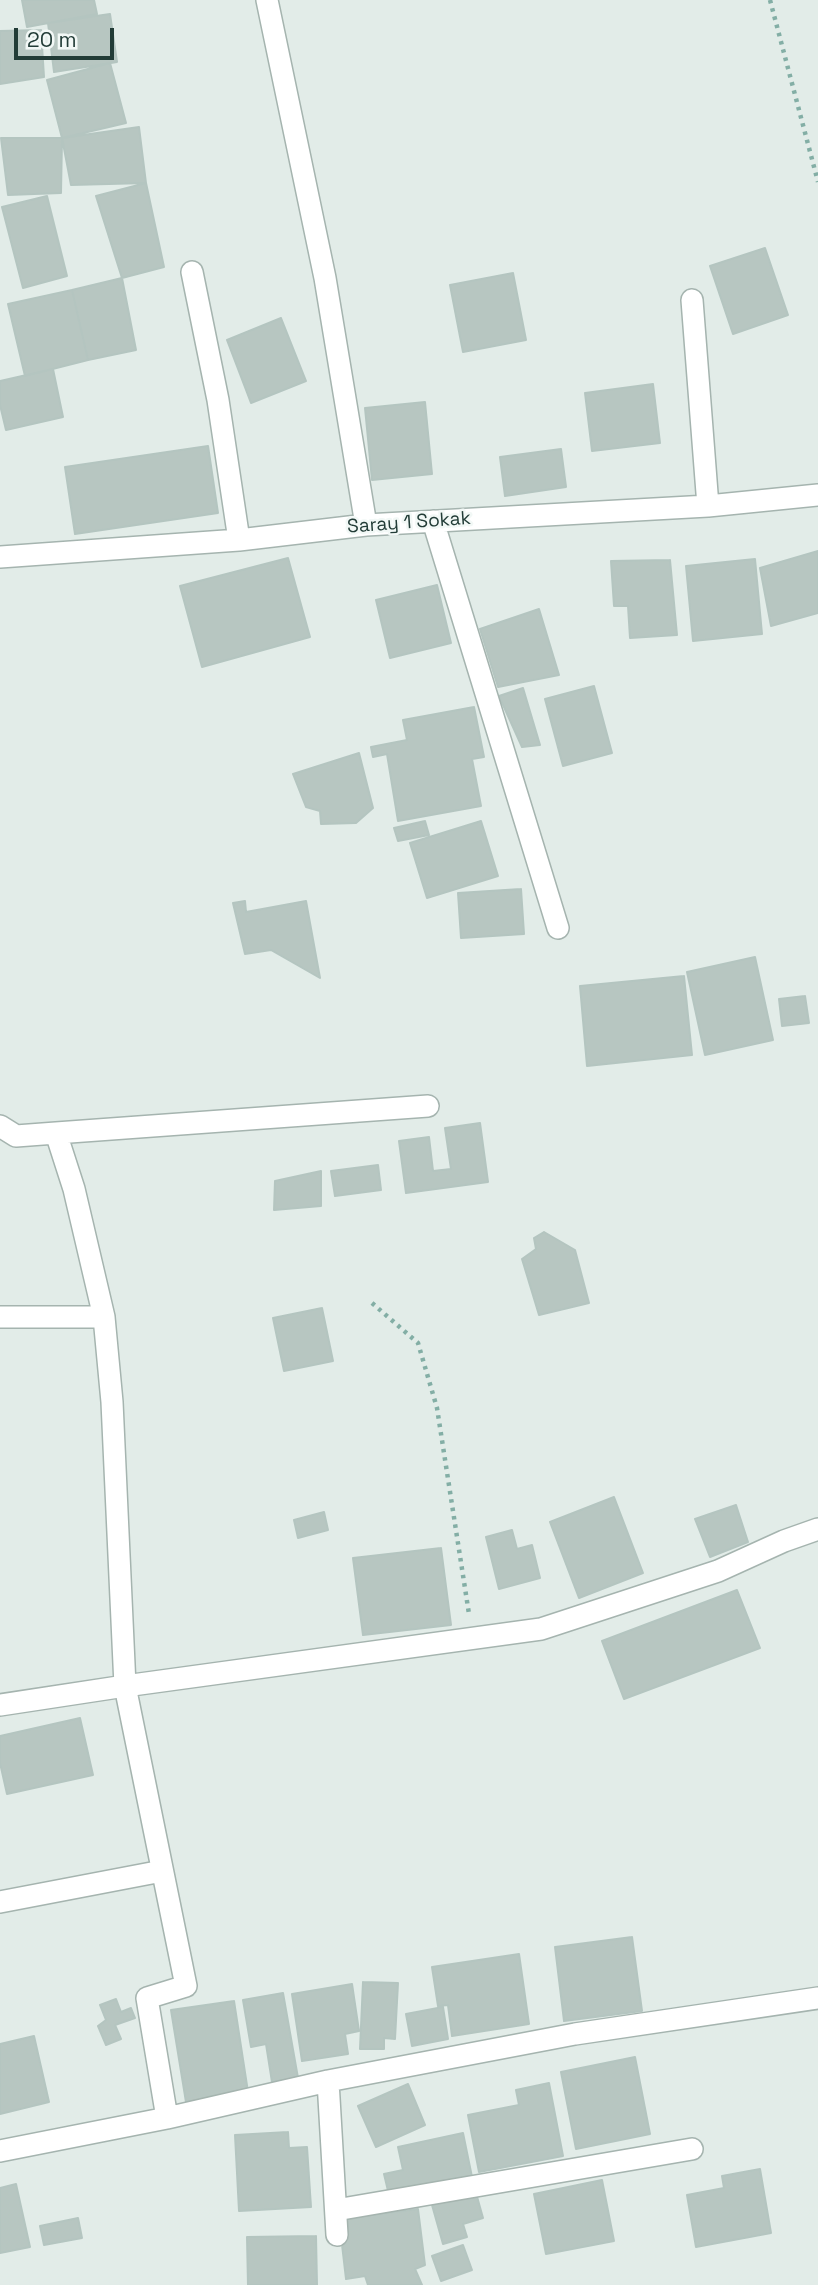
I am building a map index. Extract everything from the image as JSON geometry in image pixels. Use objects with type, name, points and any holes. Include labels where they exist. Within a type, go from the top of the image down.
[{"type":"street","points":[[267,0],[325,278],[366,525]]},
{"type":"street","points":[[192,272],[218,400],[239,540]]},
{"type":"street","points":[[692,300],[708,506]]},
{"type":"street","name":"Saray 1 Sokak","points":[[0,557],[239,540],[366,525],[708,506],[818,495]]},
{"type":"street","points":[[433,521],[558,928]]},
{"type":"street","points":[[0,1125],[16,1136],[428,1106]]},
{"type":"street","points":[[56,1133],[74,1189],[104,1317],[112,1402],[125,1686],[186,1986],[147,1998],[167,2118]]},
{"type":"street","points":[[0,1317],[104,1317]]},
{"type":"street","points":[[0,1705],[541,1629],[718,1571],[784,1541],[818,1529]]},
{"type":"street","points":[[0,1902],[162,1871]]},
{"type":"street","points":[[0,2151],[167,2118],[328,2081],[575,2034],[818,1998]]},
{"type":"street","points":[[328,2081],[337,2235]]},
{"type":"street","points":[[336,2210],[692,2149]]},
{"type":"path","points":[[770,0],[818,182]]},
{"type":"path","points":[[372,1303],[418,1343],[438,1408],[472,1639]]},
{"type":"building","points":[[22,0],[94,0],[97,14],[27,27]]},
{"type":"building","points":[[110,14],[117,62],[54,72],[48,23]]},
{"type":"building","points":[[41,30],[44,77],[0,84],[0,31]]},
{"type":"building","points":[[110,63],[126,123],[62,138],[47,80]]},
{"type":"building","points":[[139,127],[146,183],[71,185],[62,138]]},
{"type":"building","points":[[1,138],[62,138],[61,193],[8,195]]},
{"type":"building","points":[[146,183],[164,267],[122,278],[96,196]]},
{"type":"building","points":[[47,196],[67,276],[23,288],[2,207]]},
{"type":"building","points":[[765,248],[788,315],[733,334],[710,266]]},
{"type":"building","points":[[513,273],[526,340],[463,352],[450,285]]},
{"type":"building","points":[[122,278],[136,350],[88,360],[72,290]]},
{"type":"building","points":[[72,290],[88,360],[25,376],[8,304]]},
{"type":"building","points":[[281,318],[306,381],[251,403],[227,340]]},
{"type":"building","points":[[53,369],[63,417],[6,430],[0,405],[0,381]]},
{"type":"building","points":[[653,384],[660,443],[592,451],[585,393]]},
{"type":"building","points":[[425,402],[432,474],[372,480],[365,408]]},
{"type":"building","points":[[208,446],[218,513],[75,534],[65,467]]},
{"type":"building","points":[[561,449],[566,487],[505,496],[500,457]]},
{"type":"building","points":[[818,551],[818,613],[771,626],[760,568]]},
{"type":"building","points":[[288,558],[310,637],[202,667],[180,586]]},
{"type":"building","points":[[755,559],[762,634],[693,641],[686,566]]},
{"type":"building","points":[[670,560],[677,635],[630,638],[628,606],[614,606],[611,561]]},
{"type":"building","points":[[437,585],[451,643],[390,658],[376,600]]},
{"type":"building","points":[[539,609],[559,675],[498,687],[480,629]]},
{"type":"building","points":[[594,686],[612,753],[563,766],[545,699]]},
{"type":"building","points":[[523,688],[540,745],[522,747],[499,696]]},
{"type":"building","points":[[474,707],[484,757],[472,759],[481,806],[398,821],[387,754],[373,757],[371,747],[407,740],[403,720]]},
{"type":"building","points":[[359,753],[373,808],[356,823],[321,824],[320,811],[306,807],[293,774]]},
{"type":"building","points":[[425,821],[429,835],[398,841],[394,828]]},
{"type":"building","points":[[481,821],[498,876],[427,898],[410,843]]},
{"type":"building","points":[[521,889],[524,934],[461,938],[458,893]]},
{"type":"building","points":[[245,901],[246,912],[306,901],[320,978],[271,950],[245,954],[233,903]]},
{"type":"building","points":[[755,957],[773,1040],[705,1055],[687,972]]},
{"type":"building","points":[[684,976],[692,1055],[587,1066],[580,986]]},
{"type":"building","points":[[805,996],[809,1023],[782,1026],[779,999]]},
{"type":"building","points":[[480,1123],[488,1182],[406,1193],[399,1141],[429,1137],[433,1171],[451,1169],[445,1128]]},
{"type":"building","points":[[378,1165],[381,1190],[335,1196],[331,1171]]},
{"type":"building","points":[[321,1171],[321,1206],[274,1210],[275,1181]]},
{"type":"building","points":[[544,1232],[575,1250],[589,1303],[539,1315],[522,1259],[536,1249],[534,1238]]},
{"type":"building","points":[[322,1308],[333,1361],[284,1371],[273,1318]]},
{"type":"building","points":[[614,1497],[643,1573],[579,1598],[550,1522]]},
{"type":"building","points":[[736,1505],[748,1542],[710,1557],[695,1519]]},
{"type":"building","points":[[324,1512],[328,1530],[298,1538],[294,1520]]},
{"type":"building","points":[[512,1530],[517,1549],[532,1545],[540,1578],[499,1589],[486,1537]]},
{"type":"building","points":[[441,1548],[451,1625],[363,1635],[353,1558]]},
{"type":"building","points":[[737,1590],[760,1648],[624,1699],[602,1641]]},
{"type":"building","points":[[80,1718],[93,1775],[7,1794],[0,1763],[0,1736]]},
{"type":"building","points":[[632,1937],[642,2011],[564,2021],[555,1947]]},
{"type":"building","points":[[519,1954],[529,2024],[452,2036],[448,2005],[438,2006],[432,1967]]},
{"type":"building","points":[[363,1982],[398,1983],[395,2039],[384,2038],[384,2049],[360,2049]]},
{"type":"building","points":[[352,1984],[359,2031],[345,2034],[348,2054],[302,2061],[292,1994]]},
{"type":"building","points":[[283,1993],[298,2078],[272,2082],[266,2044],[251,2047],[243,2000]]},
{"type":"building","points":[[116,1999],[121,2012],[131,2008],[135,2018],[115,2025],[121,2039],[106,2045],[98,2026],[106,2020],[100,2005]]},
{"type":"building","points":[[234,2001],[248,2092],[186,2102],[171,2010]]},
{"type":"building","points":[[443,2007],[448,2039],[412,2046],[406,2014]]},
{"type":"building","points":[[34,2036],[49,2102],[0,2114],[0,2044]]},
{"type":"building","points":[[635,2057],[650,2134],[576,2149],[561,2072]]},
{"type":"building","points":[[549,2083],[563,2156],[479,2172],[468,2115],[519,2105],[516,2090]]},
{"type":"building","points":[[408,2084],[425,2125],[376,2147],[358,2106]]},
{"type":"building","points":[[288,2132],[289,2148],[307,2147],[311,2207],[239,2211],[235,2135]]},
{"type":"building","points":[[463,2133],[472,2177],[389,2195],[384,2174],[403,2170],[398,2147]]},
{"type":"building","points":[[760,2169],[771,2233],[696,2247],[687,2195],[724,2188],[722,2176]]},
{"type":"building","points":[[602,2180],[614,2241],[546,2254],[534,2194]]},
{"type":"building","points":[[16,2184],[30,2247],[0,2253],[0,2188]]},
{"type":"building","points":[[476,2193],[483,2218],[463,2224],[467,2237],[443,2244],[432,2205]]},
{"type":"building","points":[[418,2209],[425,2265],[415,2269],[422,2285],[368,2285],[365,2276],[346,2279],[339,2219]]},
{"type":"building","points":[[78,2218],[82,2238],[44,2245],[40,2226]]},
{"type":"building","points":[[316,2236],[317,2285],[248,2285],[247,2237]]},
{"type":"building","points":[[463,2245],[472,2270],[441,2281],[432,2256]]}]
